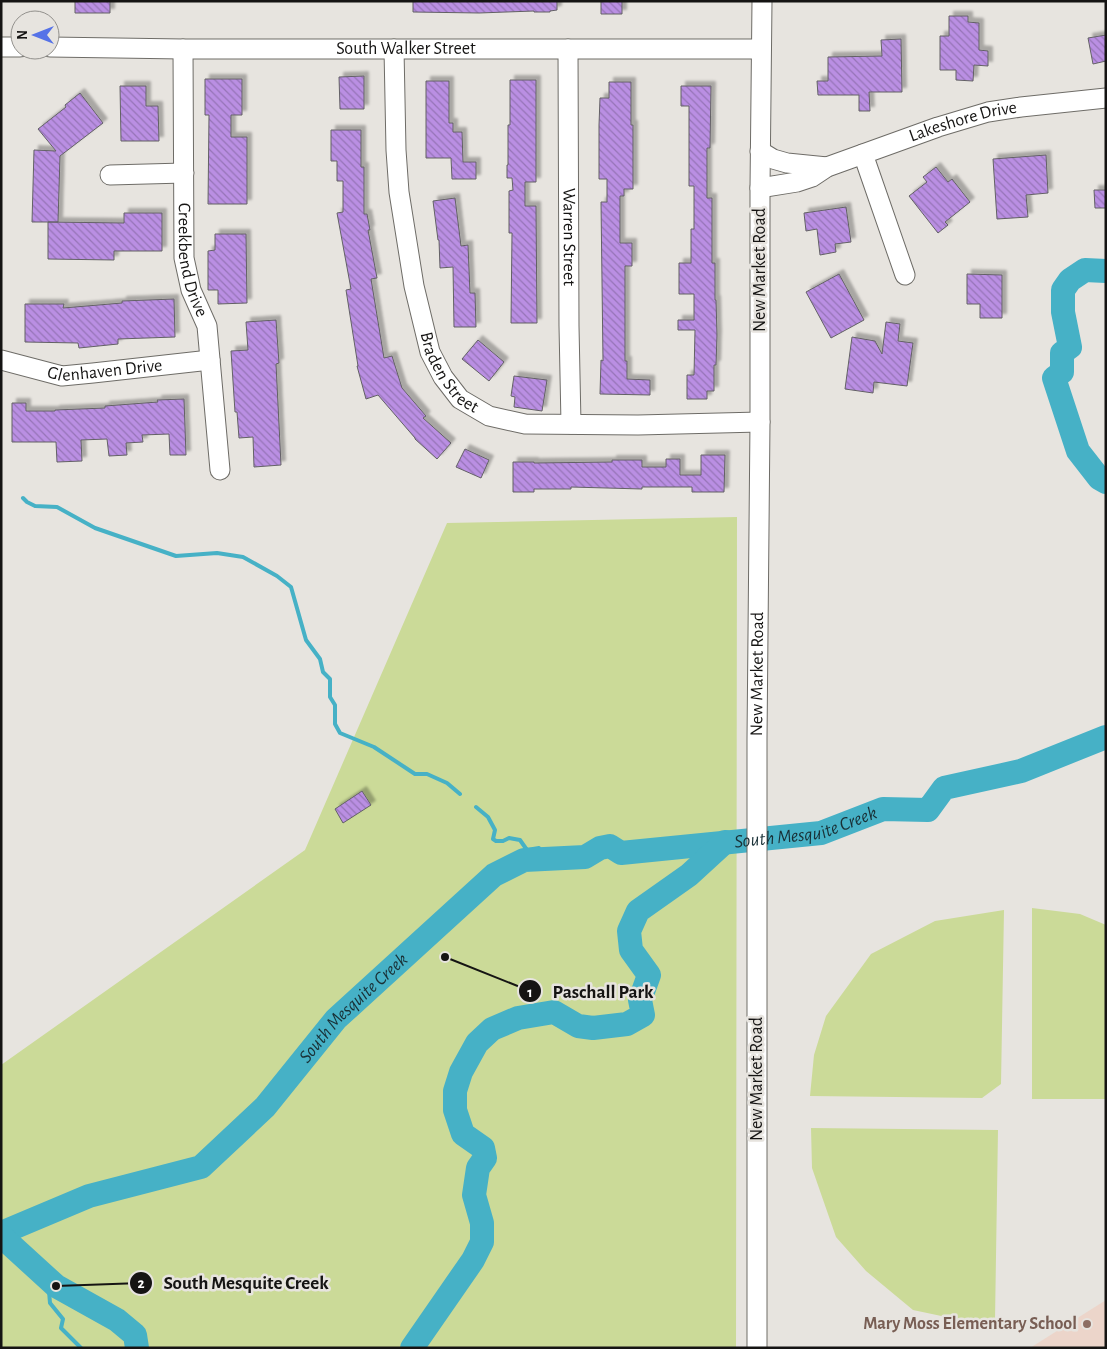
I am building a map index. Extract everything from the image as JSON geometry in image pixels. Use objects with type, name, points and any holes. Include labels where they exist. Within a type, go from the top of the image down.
[{"type":"street","name":"New Market Road","points":[[757,1348],[757,739],[762,1]]},
{"type":"street","name":"South Walker Street","points":[[60,47],[183,49],[761,49]]},
{"type":"street","name":"Creekbend Drive","points":[[183,49],[184,258],[191,290],[207,326],[220,470]]},
{"type":"street","name":"Braden Street","points":[[394,49],[396,150],[399,192],[414,286],[430,352],[443,377],[460,399],[489,416],[524,424],[638,425],[760,422]]},
{"type":"street","name":"Warren Street","points":[[568,49],[571,424]]},
{"type":"street","name":"Lakeshore Drive","points":[[760,188],[796,182],[812,177],[826,167],[938,127],[988,112],[1106,98]]},
{"type":"street","name":"Lakeshore Drive","points":[[760,151],[773,159],[787,163],[826,167]]},
{"type":"street","points":[[863,154],[905,275]]},
{"type":"street","points":[[110,175],[184,173]]},
{"type":"street","name":"Glenhaven Drive","points":[[1,360],[62,376],[210,360]]},
{"type":"shaded area","name":"Mary Moss Elementary School","points":[[1106,1300],[1106,1348],[1030,1348]]},
{"type":"green space","points":[[737,517],[736,1348],[1,1348],[1,1065],[305,850],[447,523]]},
{"type":"green space","points":[[1032,908],[1080,914],[1106,925],[1106,1099],[1032,1099]]},
{"type":"green space","points":[[1004,910],[1001,1084],[982,1098],[810,1096],[814,1055],[826,1016],[871,954],[935,921]]},
{"type":"green space","points":[[811,1128],[998,1130],[995,1320],[965,1321],[913,1310],[866,1271],[836,1237],[812,1168]]},
{"type":"building","points":[[75,1],[110,1],[110,13],[75,13]]},
{"type":"building","points":[[413,1],[557,1],[557,10],[550,12],[479,13],[413,12]]},
{"type":"building","points":[[601,1],[622,1],[622,14],[601,14]]},
{"type":"building","points":[[949,16],[968,16],[968,22],[979,23],[979,50],[988,51],[988,66],[974,65],[973,81],[956,80],[956,70],[940,70],[940,36],[949,36]]},
{"type":"building","points":[[1106,35],[1106,61],[1093,64],[1088,38]]},
{"type":"building","points":[[901,39],[902,92],[869,92],[870,111],[859,111],[859,95],[818,95],[817,81],[828,81],[828,57],[882,56],[881,40]]},
{"type":"building","points":[[364,76],[364,109],[340,109],[339,77]]},
{"type":"building","points":[[205,79],[242,79],[242,115],[231,115],[231,137],[247,137],[247,204],[208,204],[209,115],[205,115]]},
{"type":"building","points":[[510,80],[536,80],[536,182],[525,182],[525,206],[536,206],[537,323],[511,323],[512,233],[509,233],[509,191],[513,190],[512,178],[507,178]]},
{"type":"building","points":[[426,81],[449,81],[449,123],[453,123],[453,132],[462,132],[463,162],[476,162],[476,179],[452,179],[451,158],[426,158]]},
{"type":"building","points":[[609,82],[631,82],[633,189],[624,189],[624,196],[620,196],[620,243],[632,243],[632,266],[625,266],[625,361],[627,361],[627,379],[650,380],[650,395],[600,394],[601,360],[603,361],[601,202],[607,202],[607,179],[599,179],[599,125],[600,98],[609,98]]},
{"type":"building","points":[[120,86],[146,86],[146,106],[158,106],[159,141],[121,141]]},
{"type":"building","points":[[681,86],[711,86],[710,148],[707,148],[707,198],[712,198],[712,263],[715,263],[717,335],[714,391],[707,391],[707,399],[687,399],[687,375],[694,375],[695,330],[678,330],[678,320],[694,320],[694,294],[679,294],[679,263],[691,263],[691,229],[694,229],[694,186],[689,186],[689,106],[681,106]]},
{"type":"building","points":[[80,93],[103,123],[60,156],[58,222],[32,222],[34,150],[56,151],[38,129],[66,107],[65,105]]},
{"type":"building","points":[[331,130],[361,130],[361,167],[364,167],[364,214],[367,214],[377,278],[371,279],[384,358],[392,356],[402,388],[426,416],[423,418],[451,443],[437,459],[415,439],[378,395],[366,399],[357,366],[346,290],[351,289],[337,213],[343,212],[343,181],[337,181],[337,161],[331,161]]},
{"type":"building","points":[[1046,155],[1048,193],[1026,195],[1028,217],[997,219],[993,159]]},
{"type":"building","points":[[936,167],[948,182],[952,179],[970,202],[945,222],[948,225],[938,233],[909,196],[927,182],[923,177]]},
{"type":"building","points":[[1094,190],[1106,190],[1106,208],[1095,208]]},
{"type":"building","points":[[455,198],[461,246],[468,245],[470,293],[475,293],[476,327],[454,327],[453,267],[440,268],[439,240],[433,201]]},
{"type":"building","points":[[846,207],[851,242],[835,244],[836,252],[820,255],[817,229],[806,231],[804,213]]},
{"type":"building","points":[[124,213],[162,213],[162,251],[114,251],[114,260],[48,259],[48,222],[124,223]]},
{"type":"building","points":[[215,234],[246,234],[247,303],[218,304],[218,290],[208,290],[208,251],[215,250]]},
{"type":"building","points":[[839,274],[864,320],[831,338],[806,292]]},
{"type":"building","points":[[967,274],[1002,275],[1002,318],[980,318],[980,304],[967,304]]},
{"type":"building","points":[[174,299],[175,337],[118,339],[118,344],[79,348],[78,343],[25,342],[25,304],[64,304],[63,308],[122,303],[122,301]]},
{"type":"building","points":[[276,320],[279,363],[276,364],[281,465],[254,467],[253,437],[239,438],[237,412],[235,412],[231,351],[248,350],[246,322]]},
{"type":"building","points":[[886,322],[900,324],[898,341],[913,343],[907,386],[874,382],[873,393],[845,389],[852,337],[875,341],[882,354]]},
{"type":"building","points":[[478,340],[504,362],[489,381],[462,359]]},
{"type":"building","points":[[514,376],[547,380],[542,411],[514,407],[515,397],[511,396]]},
{"type":"building","points":[[184,399],[186,455],[170,455],[169,434],[142,435],[143,442],[126,443],[127,455],[109,456],[107,439],[81,440],[82,461],[57,462],[56,442],[12,442],[12,403],[26,403],[26,411],[55,411],[105,408],[105,406],[158,402],[157,400]]},
{"type":"building","points":[[465,449],[489,460],[481,478],[456,467]]},
{"type":"building","points":[[701,455],[725,455],[724,492],[692,492],[692,487],[642,487],[642,489],[571,487],[571,489],[534,489],[534,492],[513,492],[513,462],[612,462],[612,460],[642,460],[642,467],[666,467],[666,459],[680,459],[680,475],[701,475]]},
{"type":"building","points":[[362,791],[371,805],[343,823],[335,809]]},
{"type":"waterway","name":"South Mesquite Creek","points":[[1106,271],[1085,270],[1070,280],[1063,290],[1063,312],[1070,347],[1062,353],[1062,372],[1054,378],[1078,451],[1099,478],[1106,482]]},
{"type":"waterway","points":[[23,498],[35,506],[57,507],[95,528],[176,556],[217,553],[243,557],[277,576],[291,587],[306,640],[320,659],[323,672],[330,679],[330,697],[335,705],[335,724],[340,733],[374,747],[415,774],[427,774],[447,783],[460,794]]},
{"type":"waterway","name":"South Mesquite Creek","points":[[1,1233],[89,1196],[201,1167],[265,1107],[336,1019],[494,875],[524,860],[585,857],[600,848],[610,846],[621,853],[821,833],[883,809],[928,810],[944,788],[1021,771],[1106,737]]},
{"type":"waterway","points":[[476,807],[488,817],[495,830],[493,839],[496,841],[503,841],[509,838],[520,840],[527,850],[539,848],[549,859]]},
{"type":"waterway","name":"South Mesquite Creek","points":[[412,1348],[473,1260],[482,1242],[482,1223],[474,1195],[478,1168],[485,1158],[483,1148],[463,1134],[455,1110],[455,1091],[461,1072],[477,1043],[492,1029],[518,1018],[554,1012],[578,1026],[593,1028],[627,1024],[643,1015],[640,1000],[649,975],[631,950],[629,931],[638,911],[689,875],[725,842]]},
{"type":"waterway","name":"South Mesquite Creek","points":[[1,1236],[56,1286],[117,1320],[135,1335],[137,1348]]},
{"type":"waterway","points":[[48,1279],[50,1303],[63,1319],[61,1328],[81,1348]]},
{"type":"place","name":"Paschall Park","points":[[445,957]]},
{"type":"place","name":"South Mesquite Creek","points":[[56,1286]]},
{"type":"place","name":"Mary Moss Elementary School","points":[[1087,1324]]}]
